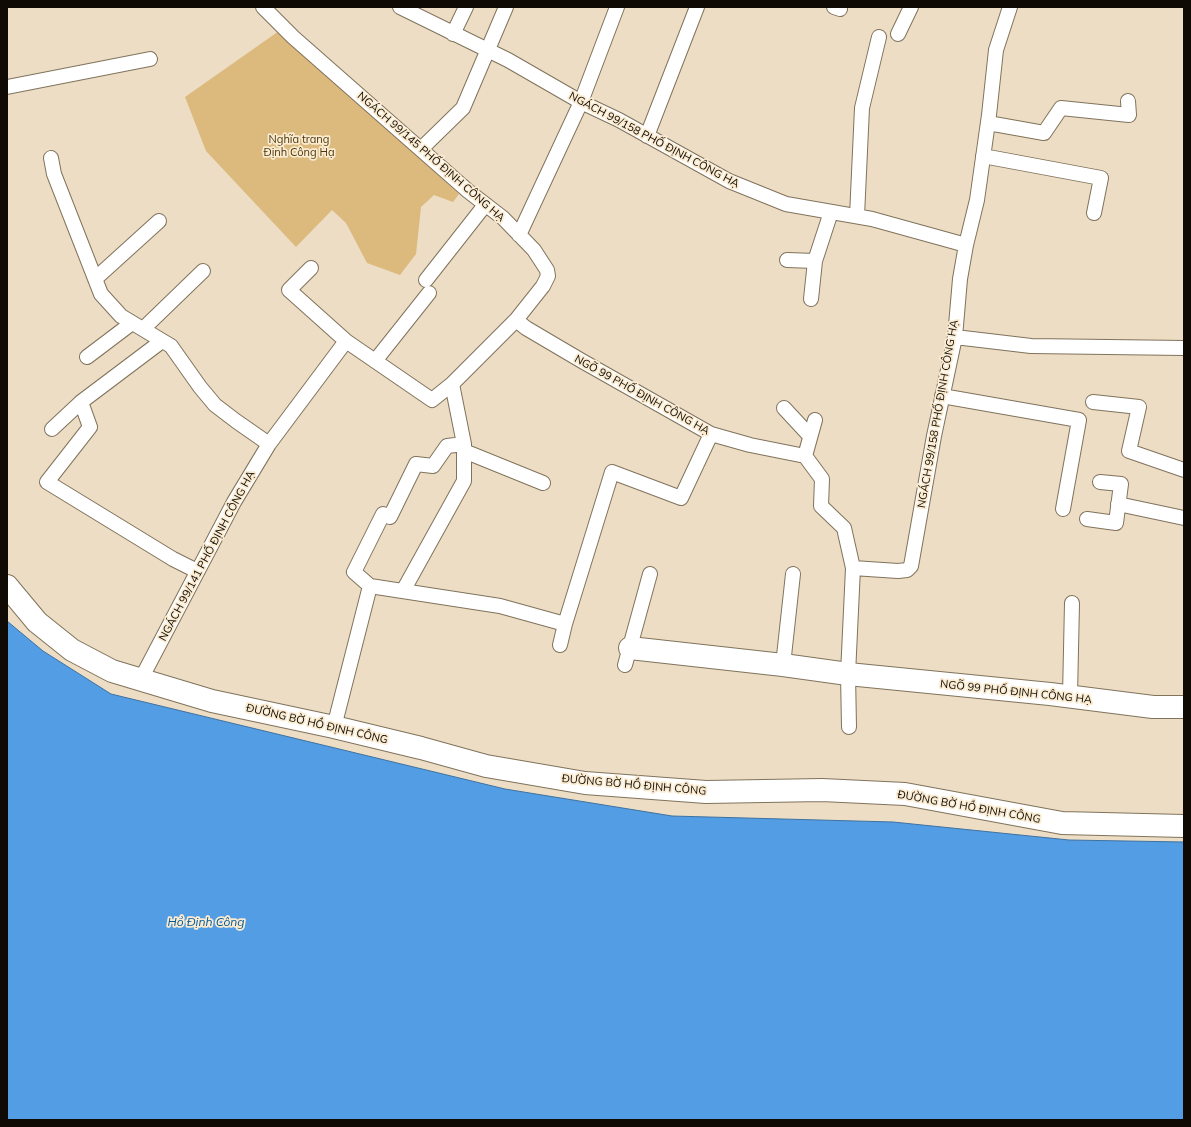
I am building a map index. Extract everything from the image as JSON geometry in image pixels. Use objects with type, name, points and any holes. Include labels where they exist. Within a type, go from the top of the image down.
[{"type":"street","name":"ĐƯỜNG BỜ HỒ ĐỊNH CÔNG","points":[[7,586],[37,622],[72,650],[112,671],[212,701],[334,727],[486,766],[585,783],[706,792],[822,790],[905,794],[1062,824],[1184,826]]},
{"type":"street","name":"NGÕ 99 PHỐ ĐỊNH CÔNG HẠ","points":[[628,657],[783,665],[848,674],[1070,696],[1153,707],[1184,707]]},
{"type":"lane","name":"NGÁCH 99/145 PHỐ ĐỊNH CÔNG HẠ","points":[[263,7],[293,37],[421,150],[468,191],[503,218],[542,261],[547,270],[548,276],[543,286],[516,320]]},
{"type":"lane","name":"NGÁCH 99/158 PHỐ ĐỊNH CÔNG HẠ","points":[[400,7],[508,60],[581,102],[619,120],[729,181],[786,204],[872,219],[966,245],[960,279],[955,337],[942,396],[910,569],[898,570],[853,568]]},
{"type":"lane","points":[[453,34],[466,7]]},
{"type":"lane","points":[[421,150],[463,108],[506,7]]},
{"type":"lane","points":[[519,235],[581,102],[617,7]]},
{"type":"lane","points":[[647,136],[697,7]]},
{"type":"lane","points":[[898,34],[911,7]]},
{"type":"lane","points":[[966,245],[977,200],[984,156],[996,50],[1010,7]]},
{"type":"lane","points":[[856,216],[862,108],[879,37]]},
{"type":"lane","points":[[7,87],[150,59]]},
{"type":"lane","points":[[988,123],[1044,133],[1061,108],[1129,115],[1128,101]]},
{"type":"lane","points":[[984,156],[1101,178],[1094,213]]},
{"type":"lane","points":[[52,158],[54,174],[101,294],[121,316],[171,346],[200,387],[215,405],[270,444]]},
{"type":"lane","points":[[375,361],[485,205]]},
{"type":"lane","points":[[811,298],[815,262],[831,212]]},
{"type":"lane","points":[[95,279],[159,221]]},
{"type":"lane","points":[[787,260],[815,262]]},
{"type":"lane","points":[[311,268],[289,290],[346,341],[432,400],[452,384],[516,320]]},
{"type":"lane","points":[[87,357],[138,326],[203,271]]},
{"type":"lane","name":"NGÕ 99 PHỐ ĐỊNH CÔNG HẠ","points":[[516,320],[526,328],[582,362],[711,434],[750,445],[805,456]]},
{"type":"lane","points":[[955,337],[1031,346],[1184,348]]},
{"type":"lane","points":[[52,429],[81,402],[162,341]]},
{"type":"lane","name":"NGÁCH 99/141 PHỐ ĐỊNH CÔNG HẠ","points":[[141,679],[234,502],[270,444],[346,341]]},
{"type":"lane","points":[[403,591],[464,480],[464,447],[452,384]]},
{"type":"lane","points":[[942,396],[1079,420],[1063,509]]},
{"type":"lane","points":[[81,402],[90,427],[47,482],[173,559],[197,571]]},
{"type":"lane","points":[[1093,402],[1139,407],[1129,451],[1184,470]]},
{"type":"lane","points":[[784,408],[810,436]]},
{"type":"lane","points":[[814,420],[805,456],[822,479],[822,506],[844,528],[853,568],[848,674],[849,728]]},
{"type":"lane","points":[[560,645],[565,624],[612,472],[681,498],[711,434]]},
{"type":"lane","points":[[543,483],[464,447],[447,446],[433,466],[416,464],[390,517],[383,514],[354,572],[370,586],[500,606],[565,624]]},
{"type":"lane","points":[[1087,519],[1116,523],[1121,484],[1100,482]]},
{"type":"lane","points":[[1118,504],[1184,518]]},
{"type":"lane","points":[[628,657],[650,574]]},
{"type":"lane","points":[[783,665],[793,574]]},
{"type":"lane","points":[[334,727],[370,586]]},
{"type":"lane","points":[[1070,696],[1072,603]]},
{"type":"green space","name":"Nghĩa trang Định Công Hạ","points":[[279,31],[459,194],[453,202],[434,195],[421,207],[416,254],[400,275],[367,263],[346,223],[332,210],[296,247],[206,151],[185,97]]},
{"type":"water","name":"Hồ Định Công","points":[[7,621],[43,651],[111,694],[505,789],[672,816],[893,822],[1069,840],[1184,842],[1184,1120],[7,1120]]}]
